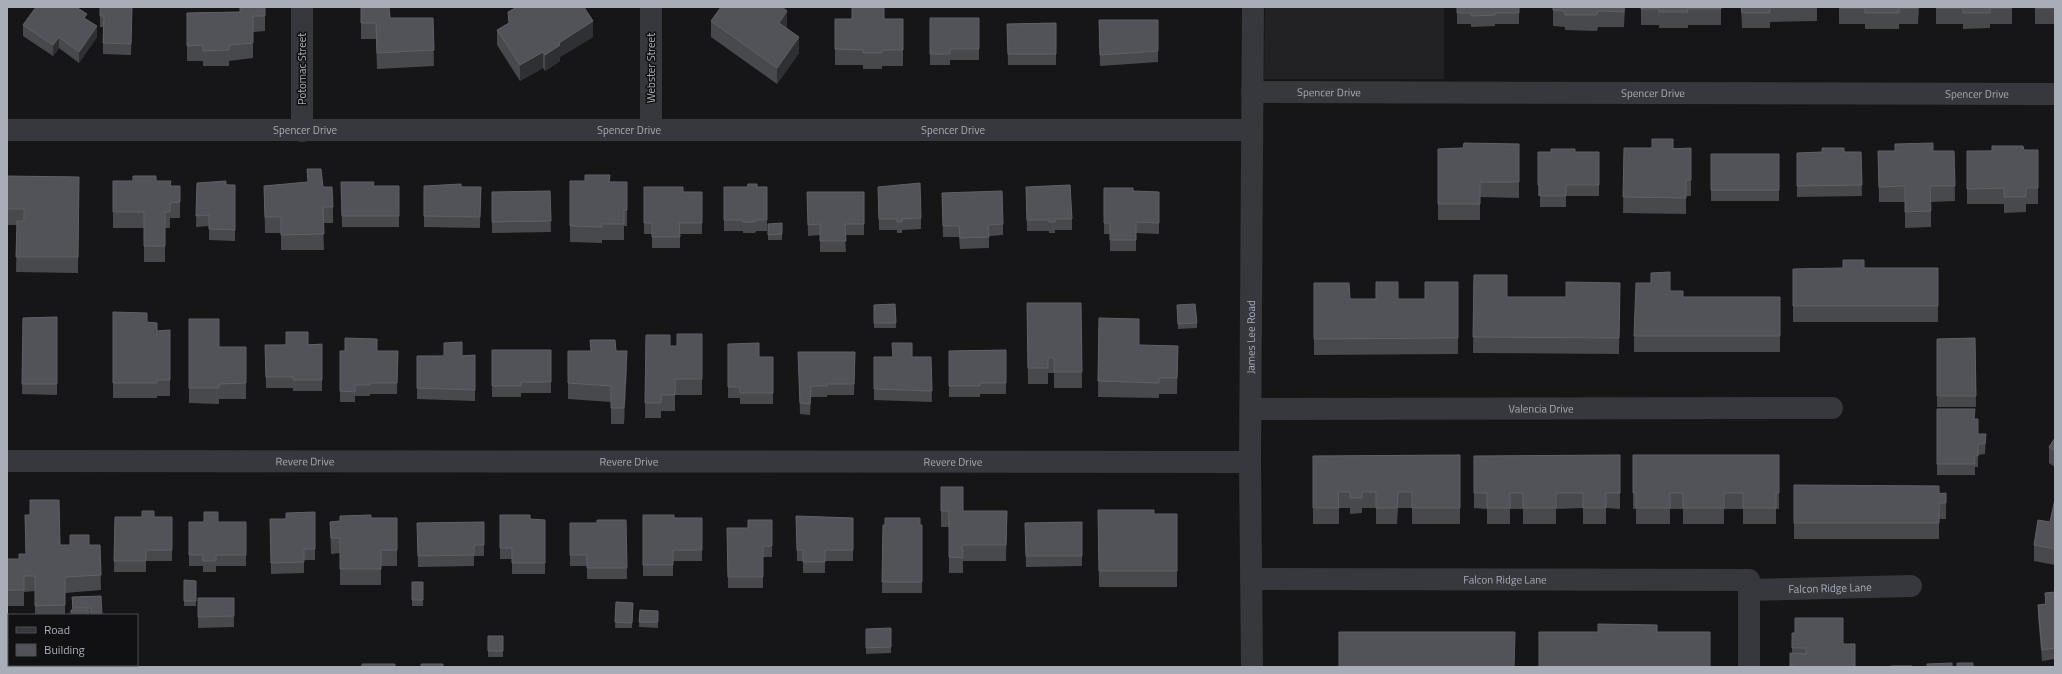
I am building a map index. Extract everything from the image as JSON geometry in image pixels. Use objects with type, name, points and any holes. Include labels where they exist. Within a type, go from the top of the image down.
[{"type":"street","name":"Potomac Street","points":[[302,7],[302,131]]},
{"type":"street","name":"Webster Street","points":[[651,7],[651,130]]},
{"type":"street","name":"James Lee Road","points":[[1252,667],[1250,462],[1253,7]]},
{"type":"street","name":"Spencer Drive","points":[[1252,92],[2055,94]]},
{"type":"street","name":"Spencer Drive","points":[[7,130],[1251,130]]},
{"type":"street","name":"Valencia Drive","points":[[1251,409],[1832,408]]},
{"type":"street","name":"Revere Drive","points":[[7,462],[1250,462]]},
{"type":"street","name":"Falcon Ridge Lane","points":[[1251,578],[1749,580],[1749,590],[1910,586]]},
{"type":"street","points":[[1749,590],[1749,667]]},
{"type":"shaded area","points":[[1265,7],[1444,7],[1444,79],[1264,79]]},
{"type":"building","points":[[36,7],[76,7],[87,14],[84,18],[97,26],[79,52],[59,37],[53,45],[23,25]]},
{"type":"building","points":[[100,7],[132,7],[131,44],[103,43],[104,16],[100,16]]},
{"type":"building","points":[[240,7],[265,7],[265,16],[253,16],[253,43],[229,45],[229,50],[203,51],[203,45],[187,46],[187,13],[240,12]]},
{"type":"building","points":[[361,7],[389,7],[390,18],[433,18],[434,50],[377,53],[376,23],[361,23]]},
{"type":"building","points":[[517,7],[584,7],[593,21],[559,43],[560,45],[545,55],[543,52],[520,65],[497,30],[509,23],[508,12]]},
{"type":"building","points":[[721,7],[782,7],[787,11],[779,23],[799,37],[777,68],[711,21]]},
{"type":"building","points":[[852,7],[884,7],[884,19],[903,19],[903,50],[882,50],[882,53],[863,53],[863,50],[835,49],[835,19],[852,19]]},
{"type":"building","points":[[1457,7],[1519,7],[1519,13],[1495,13],[1495,15],[1471,16],[1471,13],[1457,13]]},
{"type":"building","points":[[1553,7],[1624,7],[1624,12],[1598,11],[1597,15],[1565,15],[1565,11],[1553,10]]},
{"type":"building","points":[[1641,7],[1721,7],[1721,9],[1687,9],[1688,12],[1659,12],[1659,9],[1641,9]]},
{"type":"building","points":[[1741,7],[1770,7],[1770,13],[1742,13]]},
{"type":"building","points":[[1839,7],[1918,8],[1899,8],[1899,13],[1865,13],[1865,8]]},
{"type":"building","points":[[1936,7],[2012,8],[1990,8],[1990,13],[1963,13],[1963,8]]},
{"type":"building","points":[[2055,7],[2055,8],[2035,8]]},
{"type":"building","points":[[930,18],[979,18],[979,49],[950,49],[950,54],[930,54]]},
{"type":"building","points":[[1099,20],[1158,20],[1158,51],[1100,55]]},
{"type":"building","points":[[1056,23],[1056,54],[1008,54],[1007,24]]},
{"type":"building","points":[[1652,139],[1673,139],[1673,149],[1691,148],[1691,180],[1686,180],[1686,198],[1623,197],[1624,148],[1652,148]]},
{"type":"building","points":[[1464,143],[1519,144],[1519,182],[1480,182],[1480,204],[1438,204],[1438,149],[1463,148]]},
{"type":"building","points":[[1933,143],[1933,151],[1954,151],[1955,186],[1930,186],[1931,211],[1905,212],[1905,186],[1879,187],[1878,151],[1895,151],[1895,144]]},
{"type":"building","points":[[1992,146],[2023,146],[2024,150],[2038,150],[2038,188],[2026,188],[2026,197],[2004,197],[2004,188],[1967,189],[1967,151],[1992,151]]},
{"type":"building","points":[[1822,148],[1844,148],[1844,152],[1861,152],[1862,185],[1797,186],[1797,153],[1822,152]]},
{"type":"building","points":[[1551,149],[1575,149],[1575,152],[1599,152],[1599,185],[1566,185],[1566,196],[1540,196],[1540,185],[1538,185],[1538,152],[1551,152]]},
{"type":"building","points":[[1711,154],[1779,154],[1779,190],[1711,190]]},
{"type":"building","points":[[307,169],[321,169],[323,187],[332,187],[333,207],[323,207],[324,234],[281,235],[281,217],[265,217],[264,186],[308,182]]},
{"type":"building","points":[[585,175],[610,175],[609,182],[627,182],[627,210],[624,210],[624,224],[602,224],[602,227],[570,226],[570,181],[585,181]]},
{"type":"building","points":[[7,176],[79,177],[78,257],[16,257],[17,221],[24,221],[24,209],[7,209]]},
{"type":"building","points":[[133,176],[156,176],[156,181],[171,181],[170,186],[180,186],[180,202],[170,203],[170,212],[165,212],[165,246],[144,246],[144,212],[113,212],[113,181],[133,181]]},
{"type":"building","points":[[226,181],[226,185],[235,185],[235,230],[209,229],[209,215],[196,216],[197,183]]},
{"type":"building","points":[[341,182],[374,182],[373,186],[399,186],[399,216],[342,216]]},
{"type":"building","points":[[920,183],[921,218],[902,219],[902,222],[897,222],[897,219],[879,219],[878,187]]},
{"type":"building","points":[[461,184],[461,187],[481,187],[480,217],[424,216],[424,186]]},
{"type":"building","points":[[748,184],[757,184],[757,187],[767,187],[767,220],[743,222],[743,220],[724,220],[724,187],[747,187]]},
{"type":"building","points":[[1070,185],[1072,219],[1055,219],[1055,222],[1049,222],[1049,220],[1027,220],[1026,187]]},
{"type":"building","points":[[644,187],[683,187],[683,192],[702,192],[702,223],[679,223],[680,237],[652,237],[652,223],[644,223]]},
{"type":"building","points":[[1104,188],[1133,188],[1133,191],[1159,192],[1159,223],[1136,222],[1136,240],[1110,240],[1110,223],[1104,223]]},
{"type":"building","points":[[550,191],[551,221],[492,222],[492,192]]},
{"type":"building","points":[[1002,191],[1003,224],[988,225],[989,237],[960,238],[959,226],[943,226],[942,193]]},
{"type":"building","points":[[807,192],[864,192],[864,224],[845,224],[846,241],[820,241],[820,224],[808,225]]},
{"type":"building","points":[[782,223],[782,234],[768,235],[768,224]]},
{"type":"building","points":[[1843,260],[1864,260],[1864,268],[1938,268],[1938,306],[1793,306],[1793,269],[1843,268]]},
{"type":"building","points":[[1670,272],[1670,291],[1683,291],[1683,297],[1780,297],[1780,336],[1634,336],[1636,283],[1651,283],[1651,273]]},
{"type":"building","points":[[1474,275],[1507,275],[1507,297],[1566,297],[1566,282],[1620,283],[1619,338],[1473,337]]},
{"type":"building","points":[[1376,282],[1398,282],[1398,299],[1425,299],[1425,282],[1458,282],[1458,338],[1314,339],[1314,283],[1349,283],[1350,299],[1376,299]]},
{"type":"building","points":[[1027,303],[1081,303],[1082,372],[1054,372],[1054,358],[1048,358],[1048,368],[1028,368]]},
{"type":"building","points":[[895,304],[896,323],[874,323],[874,305]]},
{"type":"building","points":[[1195,304],[1197,323],[1178,324],[1177,305]]},
{"type":"building","points":[[113,312],[147,313],[147,322],[157,323],[157,331],[170,330],[170,380],[157,380],[157,383],[113,383]]},
{"type":"building","points":[[57,317],[57,384],[22,384],[23,318]]},
{"type":"building","points":[[1099,318],[1139,319],[1139,345],[1178,346],[1177,378],[1159,378],[1159,383],[1098,381]]},
{"type":"building","points":[[189,319],[219,319],[219,347],[246,347],[246,383],[219,384],[219,388],[189,388]]},
{"type":"building","points":[[286,332],[308,332],[308,345],[322,344],[322,380],[293,380],[293,377],[266,377],[265,345],[286,345]]},
{"type":"building","points":[[677,334],[702,334],[702,379],[675,379],[675,395],[661,395],[661,403],[645,403],[646,335],[670,335],[670,346],[677,346]]},
{"type":"building","points":[[345,338],[377,339],[377,351],[398,351],[397,383],[370,383],[370,385],[355,385],[355,392],[340,391],[340,351],[345,351]]},
{"type":"building","points":[[1975,338],[1976,396],[1937,396],[1937,339]]},
{"type":"building","points":[[590,340],[615,340],[616,351],[627,351],[624,408],[611,408],[611,386],[568,383],[568,351],[591,351]]},
{"type":"building","points":[[462,342],[462,356],[475,355],[475,390],[417,388],[417,356],[444,356],[444,343]]},
{"type":"building","points":[[759,343],[759,357],[773,357],[773,393],[740,393],[740,387],[728,387],[728,344]]},
{"type":"building","points":[[892,343],[912,343],[912,357],[931,357],[932,391],[874,389],[874,357],[893,357]]},
{"type":"building","points":[[492,350],[551,350],[551,382],[521,382],[521,386],[492,386]]},
{"type":"building","points":[[1006,350],[1006,383],[980,383],[980,386],[949,386],[949,351]]},
{"type":"building","points":[[798,352],[855,352],[854,384],[827,384],[827,386],[811,386],[810,404],[800,403]]},
{"type":"building","points":[[1937,409],[1975,409],[1974,419],[1978,419],[1978,434],[1986,434],[1985,444],[1978,444],[1978,456],[1974,456],[1975,464],[1937,464]]},
{"type":"building","points":[[2055,438],[2055,451],[2049,447]]},
{"type":"building","points":[[1460,455],[1460,508],[1412,508],[1412,492],[1398,492],[1397,508],[1376,508],[1376,492],[1362,492],[1362,498],[1350,498],[1350,492],[1338,492],[1339,508],[1313,508],[1313,456]]},
{"type":"building","points":[[1620,455],[1620,493],[1606,493],[1606,508],[1583,508],[1583,493],[1556,493],[1556,508],[1523,508],[1523,493],[1510,493],[1510,508],[1487,508],[1487,493],[1474,493],[1474,456]]},
{"type":"building","points":[[1633,455],[1779,455],[1779,493],[1776,493],[1776,508],[1743,508],[1743,493],[1724,493],[1724,508],[1683,508],[1683,493],[1670,493],[1670,508],[1636,508],[1636,493],[1633,493]]},
{"type":"building","points":[[1794,485],[1939,486],[1939,494],[1946,493],[1946,503],[1939,503],[1939,523],[1794,523]]},
{"type":"building","points":[[941,487],[963,487],[963,511],[1007,511],[1006,545],[962,545],[963,558],[949,557],[949,511],[941,511]]},
{"type":"building","points":[[2055,499],[2055,549],[2034,545],[2038,520],[2050,522]]},
{"type":"building","points":[[30,500],[59,500],[60,545],[70,545],[70,535],[89,535],[89,545],[100,545],[101,575],[65,577],[65,605],[35,606],[35,576],[24,576],[24,590],[7,590],[7,559],[19,559],[19,554],[26,554],[25,515],[30,515]]},
{"type":"building","points":[[1098,510],[1154,510],[1154,514],[1177,514],[1177,571],[1099,571]]},
{"type":"building","points":[[142,511],[154,511],[154,517],[172,517],[172,550],[146,550],[146,561],[114,561],[115,517],[142,517]]},
{"type":"building","points":[[204,512],[218,512],[218,522],[246,522],[246,555],[216,555],[216,561],[203,561],[203,555],[189,555],[189,522],[204,522]]},
{"type":"building","points":[[315,512],[315,549],[304,549],[304,562],[271,563],[270,519],[286,519],[286,513]]},
{"type":"building","points":[[371,515],[371,518],[397,518],[397,550],[381,550],[381,569],[340,569],[340,538],[331,538],[330,522],[340,521],[340,516]]},
{"type":"building","points":[[500,515],[530,515],[530,519],[545,520],[545,563],[512,563],[512,548],[500,548]]},
{"type":"building","points":[[643,515],[674,515],[674,518],[702,518],[702,550],[673,550],[673,565],[643,565]]},
{"type":"building","points":[[796,516],[853,518],[853,550],[825,550],[825,562],[803,562],[803,550],[797,550]]},
{"type":"building","points":[[885,518],[920,518],[920,525],[922,525],[922,582],[882,582],[883,525],[885,525]]},
{"type":"building","points":[[597,520],[626,520],[627,568],[587,568],[587,555],[570,555],[570,523],[597,523]]},
{"type":"building","points":[[748,520],[772,520],[772,546],[763,546],[763,577],[728,577],[727,528],[748,528]]},
{"type":"building","points":[[484,522],[484,545],[474,545],[474,555],[418,556],[417,523]]},
{"type":"building","points":[[1082,522],[1082,556],[1026,556],[1025,523]]},
{"type":"building","points":[[184,580],[196,581],[196,601],[184,601]]},
{"type":"building","points":[[412,582],[423,582],[423,600],[412,600]]},
{"type":"building","points":[[2055,592],[2055,648],[2042,650],[2038,605],[2046,604],[2045,593]]},
{"type":"building","points":[[101,596],[102,614],[91,614],[91,608],[73,608],[72,597]]},
{"type":"building","points":[[198,598],[234,598],[234,616],[198,617]]},
{"type":"building","points":[[616,602],[633,603],[632,623],[615,622]]},
{"type":"building","points":[[71,610],[88,610],[88,614],[71,614]]},
{"type":"building","points":[[640,610],[658,611],[658,622],[639,622]]},
{"type":"building","points":[[1795,618],[1843,618],[1843,644],[1855,644],[1855,667],[1790,666],[1790,653],[1806,654],[1806,648],[1792,648],[1792,633],[1795,633]]},
{"type":"building","points":[[1598,624],[1657,625],[1657,632],[1710,632],[1710,667],[1539,667],[1539,632],[1598,632]]},
{"type":"building","points":[[891,628],[891,647],[866,648],[866,629]]},
{"type":"building","points":[[1339,632],[1515,632],[1514,667],[1339,667]]},
{"type":"building","points":[[488,636],[503,636],[503,651],[488,651]]},
{"type":"building","points":[[1952,663],[1952,667],[1927,667],[1927,664]]},
{"type":"building","points":[[1957,663],[1973,663],[1973,667],[1957,667]]},
{"type":"building","points":[[362,664],[395,664],[395,667],[362,667]]},
{"type":"building","points":[[421,664],[443,664],[443,667],[421,667]]},
{"type":"building","points":[[26,666],[58,666],[58,667]]},
{"type":"building","points":[[1912,666],[1912,667],[1891,667]]}]
